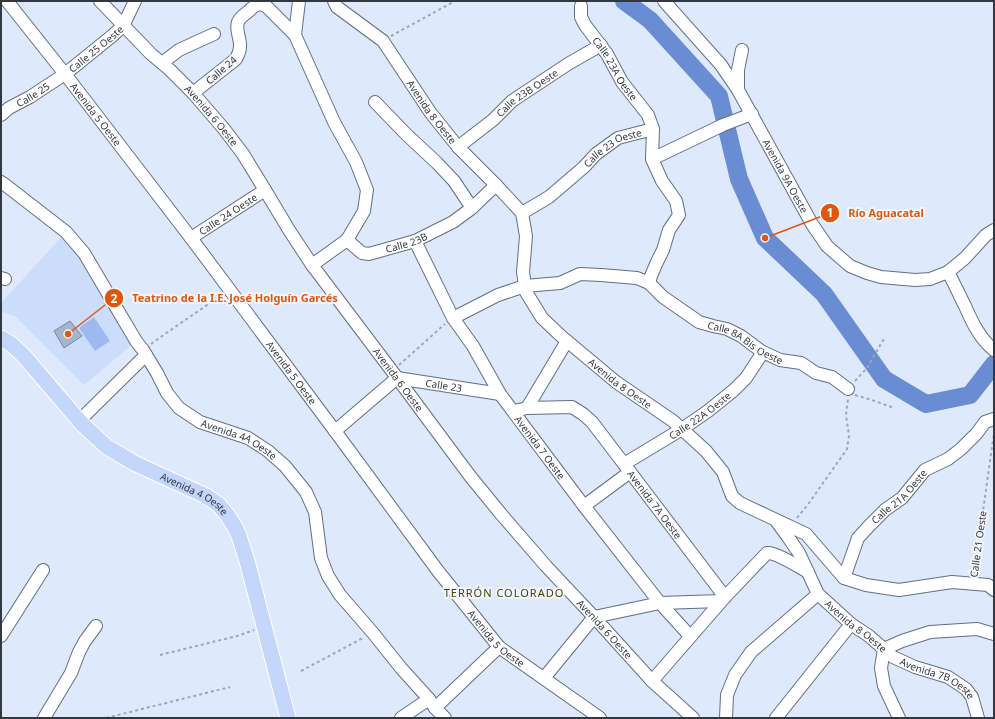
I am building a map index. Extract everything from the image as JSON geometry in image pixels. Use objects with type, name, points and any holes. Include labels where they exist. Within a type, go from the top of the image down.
[{"type":"main road","name":"Avenida 4 Oeste","points":[[1,338],[11,344],[24,356],[79,421],[100,441],[118,454],[206,496],[224,510],[239,536],[288,718]]},
{"type":"street","name":"Avenida 5 Oeste","points":[[7,1],[191,238],[438,572],[499,647],[600,718]]},
{"type":"street","name":"Avenida 6 Oeste","points":[[100,1],[151,54],[170,70],[193,93],[224,129],[243,154],[312,265],[470,476],[501,514],[546,566],[594,616],[652,681],[693,718]]},
{"type":"street","name":"Calle 25 Oeste","points":[[65,74],[123,26],[135,1]]},
{"type":"street","points":[[299,1],[295,35],[334,122],[356,162],[367,190],[364,211],[347,240],[312,265]]},
{"type":"street","name":"Avenida 8 Oeste","points":[[334,1],[337,7],[383,40],[430,112],[458,147],[522,213],[526,236],[523,272],[526,292],[542,318],[616,382],[673,421],[706,451],[722,472],[732,496],[740,504],[775,520],[795,548],[818,594],[851,624],[869,636],[884,649],[902,641],[930,632],[977,629],[994,634]]},
{"type":"street","name":"Avenida 9A Oeste","points":[[664,1],[721,65],[738,90],[750,115],[812,224],[827,246],[850,266],[881,277],[915,280],[930,279],[948,272],[965,258],[986,235],[994,230]]},
{"type":"street","name":"Calle 24","points":[[193,93],[236,59],[240,52],[237,23],[240,18],[256,5],[262,4],[295,35]]},
{"type":"street","name":"Calle 23A Oeste","points":[[580,6],[585,25],[607,54],[622,82],[648,115],[653,129]]},
{"type":"street","points":[[162,63],[179,50],[214,34]]},
{"type":"street","name":"Calle 23B Oeste","points":[[458,147],[493,120],[512,101],[568,64],[601,45]]},
{"type":"street","points":[[738,90],[738,70],[742,50]]},
{"type":"street","name":"Calle 25","points":[[1,115],[9,108],[30,97],[65,74]]},
{"type":"street","points":[[375,102],[454,181],[472,208]]},
{"type":"street","points":[[453,318],[498,294],[525,286],[560,283],[580,274],[637,278],[649,283],[663,250],[668,230],[679,215],[676,201],[662,181],[652,159],[723,125],[750,115]]},
{"type":"street","name":"Calle 23 Oeste","points":[[522,213],[549,197],[584,167],[596,154],[618,138],[653,129],[652,159]]},
{"type":"street","name":"Avenida 4A Oeste","points":[[1,182],[66,232],[84,253],[136,341],[157,373],[167,393],[179,408],[200,422],[248,438],[268,451],[285,466],[306,492],[315,512],[321,558],[328,576],[340,595],[445,718]]},
{"type":"street","name":"Calle 23B","points":[[347,240],[362,253],[369,254],[415,241],[453,222],[472,208],[496,185]]},
{"type":"street","name":"Calle 24 Oeste","points":[[191,238],[265,190]]},
{"type":"street","name":"Avenida 7 Oeste","points":[[415,241],[453,318],[473,346],[500,394],[584,506],[660,603],[690,636]]},
{"type":"street","points":[[948,272],[974,325],[988,345],[994,350]]},
{"type":"street","name":"Calle 8A Bis Oeste","points":[[649,283],[663,297],[698,322],[727,329],[763,352],[780,360],[801,363],[816,373],[832,378],[848,391]]},
{"type":"street","points":[[514,411],[527,408],[567,341]]},
{"type":"street","name":"Calle 22A Oeste","points":[[584,506],[627,468],[708,411],[734,390],[746,378],[763,352]]},
{"type":"street","points":[[79,421],[145,353]]},
{"type":"street","points":[[335,431],[395,375]]},
{"type":"street","name":"Calle 23","points":[[395,375],[500,394]]},
{"type":"street","name":"Avenida 7A Oeste","points":[[527,408],[572,407],[592,422],[723,599]]},
{"type":"street","name":"Calle 21A Oeste","points":[[844,578],[858,538],[870,525],[885,510],[902,498],[925,470],[948,459],[961,449],[985,422],[994,419]]},
{"type":"street","points":[[775,520],[806,534],[844,578],[866,585],[899,590],[952,582],[988,585],[994,590]]},
{"type":"street","points":[[652,681],[723,599],[767,554],[770,553],[785,559],[808,572]]},
{"type":"street","points":[[1,636],[43,570]]},
{"type":"street","points":[[726,718],[727,695],[735,675],[751,652],[818,594]]},
{"type":"street","points":[[544,678],[594,616],[660,603],[723,599]]},
{"type":"street","points":[[778,718],[851,624]]},
{"type":"street","points":[[44,718],[71,673],[85,641],[96,626]]},
{"type":"street","points":[[401,718],[432,703],[499,647]]},
{"type":"street","points":[[884,649],[881,668],[884,686],[899,718]]},
{"type":"street","name":"Avenida 7B Oeste","points":[[884,649],[893,657],[915,667],[948,677],[966,689],[972,697],[978,718]]},
{"type":"path","points":[[383,40],[455,1]]},
{"type":"path","points":[[145,353],[174,327],[189,319],[228,289]]},
{"type":"path","points":[[395,375],[453,318]]},
{"type":"path","points":[[790,526],[810,503],[847,449],[849,436],[846,416],[848,391],[867,368],[885,337]]},
{"type":"path","points":[[848,391],[894,408]]},
{"type":"path","name":"Calle 21 Oeste","points":[[973,584],[994,434]]},
{"type":"path","points":[[160,655],[237,636],[264,626]]},
{"type":"path","points":[[301,671],[373,633]]},
{"type":"path","points":[[106,718],[230,687]]},
{"type":"shaded area","points":[[66,232],[136,341],[84,385],[16,317],[1,311],[1,303]]},
{"type":"shaded area","points":[[94,317],[110,341],[95,351],[79,328]]},
{"type":"building","points":[[70,321],[82,336],[64,348],[54,331]]},
{"type":"waterway","points":[[624,1],[650,20],[719,96],[739,179],[765,238],[824,294],[884,379],[926,404],[970,395],[994,364]]},
{"type":"place","name":"Río Aguacatal","points":[[765,238]]},
{"type":"place","name":"Teatrino de la I.E. José Holguín Garcés","points":[[68,334]]},
{"type":"district","name":"TERRÓN COLORADO","points":[[504,593]]}]
